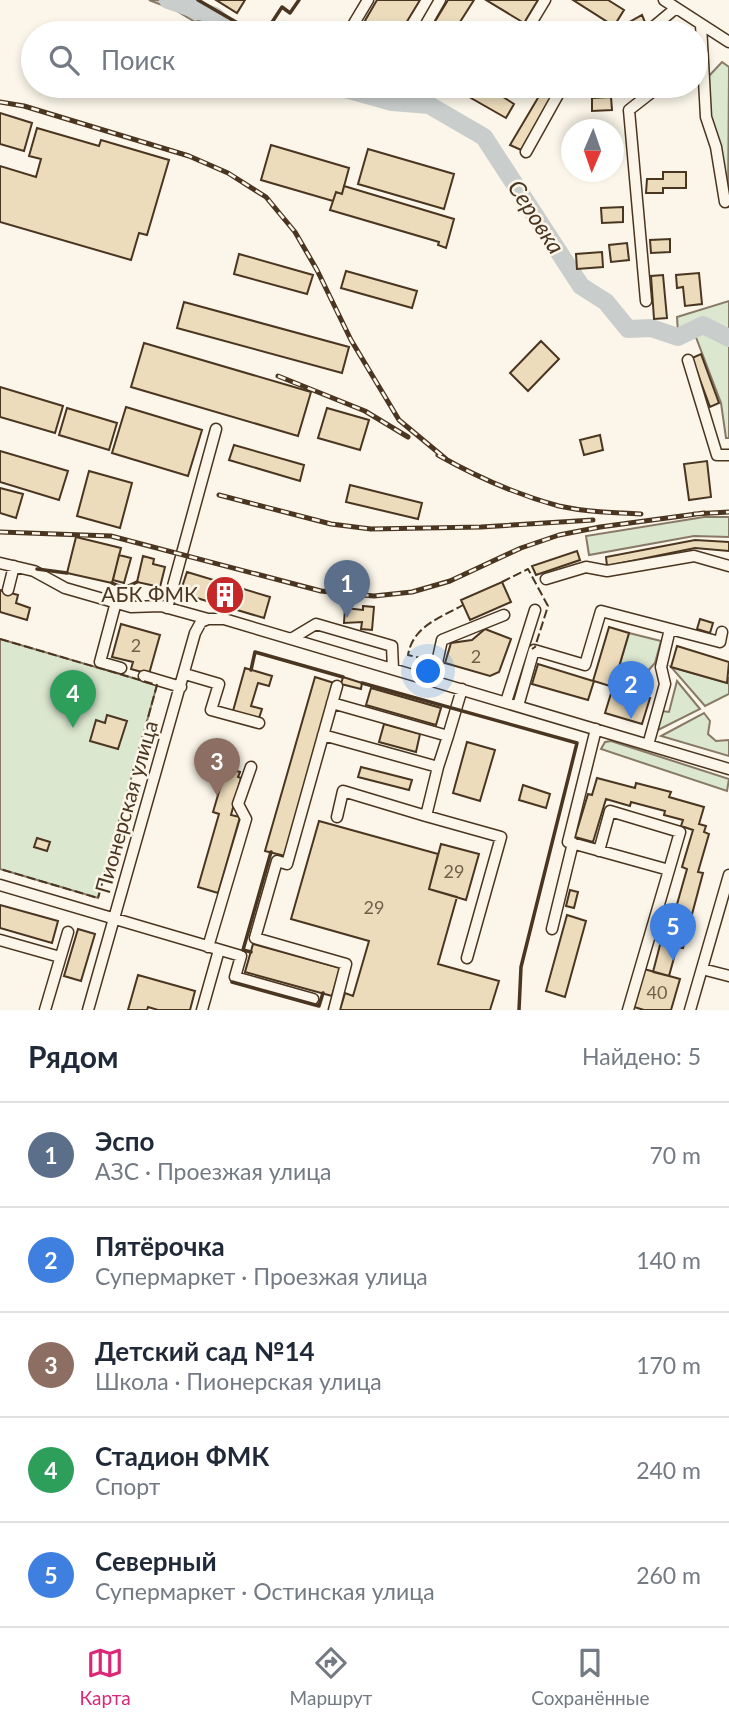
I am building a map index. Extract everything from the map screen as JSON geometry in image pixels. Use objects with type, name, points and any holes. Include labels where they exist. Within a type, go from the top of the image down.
[{"type":"street","points":[[355,21],[368,0]]},
{"type":"street","points":[[428,21],[440,0]]},
{"type":"street","points":[[532,21],[545,0]]},
{"type":"street","points":[[664,0],[695,21]]},
{"type":"street","points":[[660,21],[676,8]]},
{"type":"street","points":[[708,29],[729,42]]},
{"type":"street","points":[[526,152],[556,98]]},
{"type":"street","points":[[644,98],[629,110],[646,301]]},
{"type":"street","points":[[703,98],[716,147],[725,202]]},
{"type":"street","points":[[688,360],[717,455],[729,455]]},
{"type":"street","points":[[167,608],[216,429]]},
{"type":"street","points":[[546,579],[586,567],[607,571],[694,556],[729,566]]},
{"type":"street","points":[[0,563],[34,571],[65,588],[131,607],[167,608],[208,620],[224,619],[729,769]]},
{"type":"street","points":[[8,590],[14,566]]},
{"type":"street","points":[[116,603],[100,662],[121,668]]},
{"type":"street","points":[[506,702],[535,610]]},
{"type":"street","points":[[518,706],[534,650],[585,665],[601,611],[720,642],[722,632]]},
{"type":"street","points":[[433,681],[442,640],[504,615]]},
{"type":"street","name":"Пионерская улица","points":[[88,1010],[197,627],[208,620]]},
{"type":"street","points":[[291,639],[316,624],[392,646],[393,669]]},
{"type":"street","points":[[648,745],[664,684],[661,667],[670,629]]},
{"type":"street","points":[[185,674],[219,684],[211,710],[259,723]]},
{"type":"street","points":[[144,676],[181,687]]},
{"type":"street","points":[[334,1010],[346,964],[255,939],[277,862],[287,864],[337,686]]},
{"type":"street","points":[[426,816],[462,689]]},
{"type":"street","points":[[332,703],[448,736]]},
{"type":"street","points":[[596,729],[568,842],[669,870]]},
{"type":"street","points":[[323,735],[438,767]]},
{"type":"street","points":[[202,1010],[246,819],[239,804],[251,767]]},
{"type":"street","points":[[337,817],[344,791],[501,837],[467,958]]},
{"type":"street","points":[[599,851],[610,811],[680,832],[628,1010]]},
{"type":"street","points":[[552,929],[573,844]]},
{"type":"street","points":[[690,1010],[702,969],[724,915],[729,876]]},
{"type":"street","points":[[0,885],[241,956],[235,977],[313,999]]},
{"type":"street","points":[[45,1010],[68,932]]},
{"type":"street","points":[[0,940],[60,957]]},
{"type":"street","points":[[702,969],[728,978]]},
{"type":"green space","points":[[722,62],[729,67],[728,208],[719,145],[708,117],[708,77]]},
{"type":"green space","points":[[729,301],[729,332],[703,319],[678,333],[677,317]]},
{"type":"green space","points":[[702,329],[729,343],[729,438],[726,438],[721,403],[694,332]]},
{"type":"green space","points":[[704,517],[729,517],[729,537],[694,536],[589,555],[586,536]]},
{"type":"green space","points":[[629,633],[661,641],[655,663],[646,673],[640,695],[613,687]]},
{"type":"green space","points":[[0,639],[157,685],[98,898],[0,869]]},
{"type":"green space","points":[[671,667],[727,683],[729,677],[729,694],[705,706]]},
{"type":"green space","points":[[677,681],[700,709],[656,731],[662,711],[669,712]]},
{"type":"green space","points":[[704,713],[710,721],[708,734],[716,741],[729,740],[729,756],[661,736]]},
{"type":"green space","points":[[611,741],[729,779],[727,791],[601,749],[605,742]]},
{"type":"shaded area","points":[[149,0],[192,0],[215,16],[193,21]]},
{"type":"building","points":[[216,0],[245,0],[237,13]]},
{"type":"building","points":[[377,0],[420,0],[407,21],[365,21]]},
{"type":"building","points":[[448,0],[474,0],[461,21],[435,21]]},
{"type":"building","points":[[486,0],[538,0],[525,21],[521,21]]},
{"type":"building","points":[[573,0],[608,0],[624,10],[617,21],[606,21]]},
{"type":"building","points":[[642,15],[644,21],[631,21]]},
{"type":"building","points":[[471,98],[505,98],[514,104],[506,118]]},
{"type":"building","points":[[538,98],[551,98],[521,150],[510,145]]},
{"type":"building","points":[[592,98],[611,98],[612,110],[592,111]]},
{"type":"building","points":[[0,113],[32,123],[24,151],[0,144]]},
{"type":"building","points":[[37,128],[99,146],[101,140],[169,160],[147,235],[139,233],[131,260],[0,222],[0,166],[36,177],[41,159],[29,156]]},
{"type":"building","points":[[271,145],[349,168],[342,194],[336,192],[333,201],[261,180]]},
{"type":"building","points":[[368,149],[454,174],[444,209],[358,184]]},
{"type":"building","points":[[663,172],[686,172],[686,188],[663,188],[663,193],[646,193],[647,179],[663,179]]},
{"type":"building","points":[[344,186],[454,219],[446,248],[438,245],[439,242],[330,210],[336,192],[342,194]]},
{"type":"building","points":[[623,207],[623,222],[602,223],[601,208]]},
{"type":"building","points":[[670,239],[670,252],[651,253],[650,240]]},
{"type":"building","points":[[627,243],[629,260],[611,262],[609,245]]},
{"type":"building","points":[[602,252],[603,267],[577,269],[576,254]]},
{"type":"building","points":[[239,254],[313,275],[307,294],[234,274]]},
{"type":"building","points":[[346,271],[417,291],[412,308],[341,288]]},
{"type":"building","points":[[699,273],[702,304],[685,306],[683,287],[677,288],[676,275]]},
{"type":"building","points":[[663,275],[667,318],[654,319],[651,276]]},
{"type":"building","points":[[184,302],[349,347],[342,373],[177,328]]},
{"type":"building","points":[[541,341],[559,359],[528,391],[510,373]]},
{"type":"building","points":[[144,343],[311,392],[298,436],[131,387]]},
{"type":"building","points":[[701,354],[719,403],[710,407],[692,358]]},
{"type":"building","points":[[0,387],[63,406],[55,433],[0,417]]},
{"type":"building","points":[[126,407],[202,430],[188,476],[112,453]]},
{"type":"building","points":[[67,408],[117,423],[109,450],[59,435]]},
{"type":"building","points":[[327,408],[369,420],[360,450],[318,438]]},
{"type":"building","points":[[600,435],[603,450],[584,455],[580,440]]},
{"type":"building","points":[[234,445],[304,465],[300,481],[229,460]]},
{"type":"building","points":[[0,451],[68,471],[59,500],[0,482]]},
{"type":"building","points":[[707,461],[711,497],[689,500],[684,464]]},
{"type":"building","points":[[89,471],[132,483],[120,528],[77,516]]},
{"type":"building","points":[[350,485],[422,503],[418,519],[346,502]]},
{"type":"building","points":[[0,488],[23,494],[16,518],[0,513]]},
{"type":"building","points":[[76,537],[121,548],[112,583],[67,573]]},
{"type":"building","points":[[695,540],[729,542],[729,551],[695,548],[607,566],[606,557]]},
{"type":"building","points":[[577,551],[580,560],[536,575],[532,566]]},
{"type":"building","points":[[119,555],[131,558],[124,583],[113,580]]},
{"type":"building","points":[[143,556],[154,559],[153,564],[165,567],[160,587],[137,582]]},
{"type":"building","name":"АБК ФМК","points":[[187,572],[270,597],[264,618],[180,593]]},
{"type":"building","points":[[502,582],[511,602],[470,620],[461,600]]},
{"type":"building","points":[[0,590],[18,595],[16,603],[30,608],[27,620],[0,612]]},
{"type":"building","points":[[363,606],[374,607],[372,630],[361,629],[362,622],[344,623],[345,608],[363,610]]},
{"type":"building","points":[[700,619],[713,623],[710,633],[697,629]]},
{"type":"building","points":[[121,624],[160,635],[149,674],[131,669],[133,662],[112,657]]},
{"type":"building","points":[[609,627],[629,633],[613,687],[594,681],[588,700],[532,684],[538,664],[593,681]]},
{"type":"building","points":[[485,629],[511,639],[499,672],[490,676],[445,663],[451,643],[472,640]]},
{"type":"building","points":[[677,646],[729,662],[727,683],[671,667]]},
{"type":"building","points":[[245,668],[272,676],[269,686],[258,683],[251,706],[262,709],[259,718],[233,711]]},
{"type":"building","points":[[315,677],[334,683],[285,856],[265,851]]},
{"type":"building","points":[[343,677],[362,683],[361,689],[341,684]]},
{"type":"building","points":[[613,687],[650,698],[642,724],[605,713]]},
{"type":"building","points":[[371,688],[441,708],[436,725],[366,705]]},
{"type":"building","points":[[107,715],[127,721],[118,749],[90,741],[96,720],[105,723]]},
{"type":"building","points":[[384,724],[420,734],[416,752],[379,742]]},
{"type":"building","points":[[467,742],[495,750],[480,801],[453,793]]},
{"type":"building","points":[[361,767],[412,780],[409,790],[358,777]]},
{"type":"building","points":[[226,768],[240,772],[238,777],[241,778],[231,815],[240,817],[218,893],[198,887],[219,814],[213,812]]},
{"type":"building","points":[[597,778],[635,788],[636,783],[671,792],[669,797],[704,807],[699,824],[706,826],[704,832],[709,834],[698,872],[703,873],[683,948],[677,947],[669,976],[653,972],[661,941],[666,943],[687,869],[682,867],[693,830],[681,826],[683,820],[664,815],[665,811],[606,799],[593,842],[575,837],[588,794],[592,795]]},
{"type":"building","points":[[523,785],[550,794],[546,808],[519,800]]},
{"type":"building","points":[[319,821],[438,854],[429,889],[457,897],[438,964],[499,981],[490,1010],[340,1010],[345,993],[353,996],[369,941],[291,919]]},
{"type":"building","points":[[37,838],[50,842],[47,851],[34,847]]},
{"type":"building","points":[[441,844],[479,854],[466,900],[429,889]]},
{"type":"building","points":[[570,890],[578,892],[574,908],[566,906]]},
{"type":"building","points":[[0,905],[58,921],[52,943],[0,928]]},
{"type":"building","points":[[567,915],[586,921],[565,997],[546,991]]},
{"type":"building","points":[[78,929],[95,934],[81,981],[64,976]]},
{"type":"building","points":[[253,944],[340,968],[332,996],[245,972]]},
{"type":"building","points":[[644,969],[680,979],[671,1010],[644,1010],[634,1007]]},
{"type":"building","points":[[138,975],[195,991],[190,1010],[158,1010],[148,1007],[147,1010],[128,1010]]},
{"type":"waterway","name":"Серовка","points":[[168,0],[215,16],[220,21]]},
{"type":"waterway","name":"Серовка","points":[[378,98],[429,105],[484,137],[581,286],[606,302],[628,329],[651,328],[678,337],[703,325],[729,338]]},
{"type":"railway","points":[[0,102],[24,106],[189,156],[228,173],[266,197],[295,232],[351,340],[399,420],[446,459]]},
{"type":"railway","points":[[278,376],[365,411],[408,437]]},
{"type":"railway","points":[[438,455],[497,484],[544,502],[579,510],[641,514]]},
{"type":"railway","points":[[219,495],[331,524],[371,529],[481,527],[593,520]]},
{"type":"railway","points":[[694,514],[729,512]]},
{"type":"railway","points":[[0,532],[111,536],[321,591],[374,596],[412,592],[450,581],[521,548],[559,535],[704,513]]},
{"type":"fence","points":[[502,582],[528,569],[548,606],[535,647],[532,649]]},
{"type":"fence","points":[[437,662],[408,655],[411,645],[415,637],[429,624],[463,605]]},
{"type":"fence","points":[[0,639],[157,685],[98,898],[0,869]]},
{"type":"wall","points":[[198,0],[234,21]]},
{"type":"wall","points":[[273,21],[282,7],[290,13],[299,0]]},
{"type":"wall","points":[[37,569],[67,573]]},
{"type":"wall","points":[[112,583],[124,588],[137,582]]},
{"type":"wall","points":[[251,670],[255,652],[343,677]]},
{"type":"wall","points":[[362,683],[577,743],[521,967],[519,1010]]},
{"type":"wall","points":[[251,952],[243,950],[271,852]]},
{"type":"wall","points":[[232,982],[319,1006],[323,993]]},
{"type":"place","name":"АБК ФМК","points":[[225,595]]},
{"type":"place","name":"Эспо","points":[[347,618]]},
{"type":"place","name":"Пятёрочка","points":[[631,719]]},
{"type":"place","name":"Стадион ФМК","points":[[73,728]]},
{"type":"place","name":"Детский сад №14","points":[[217,796]]},
{"type":"place","name":"Северный","points":[[673,961]]}]
